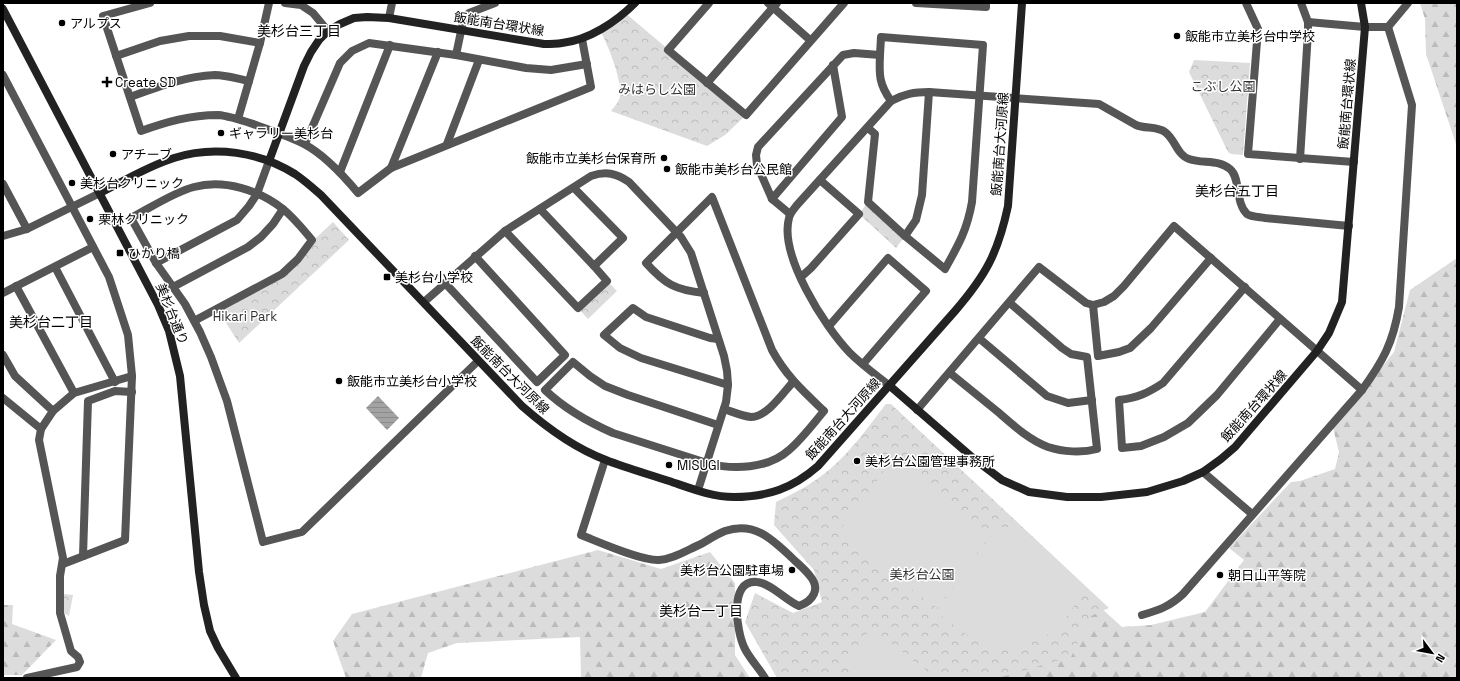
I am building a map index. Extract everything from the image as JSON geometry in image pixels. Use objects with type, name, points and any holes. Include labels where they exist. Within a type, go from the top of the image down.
[{"type":"street","points":[[150,3],[104,16],[141,132],[164,122],[188,117],[219,115],[238,119],[279,133],[305,144],[340,172],[358,193],[391,168],[591,86],[582,39]]},
{"type":"street","points":[[238,119],[260,43],[269,3]]},
{"type":"street","points":[[285,3],[301,5],[313,13],[328,31]]},
{"type":"street","points":[[389,18],[392,3]]},
{"type":"street","points":[[456,55],[464,17],[469,13],[496,3]]},
{"type":"street","name":"飯能南台環状線","points":[[269,161],[310,52],[328,31],[340,24],[354,18],[367,16],[389,18],[544,44],[563,43],[582,39],[602,28],[635,3]]},
{"type":"street","points":[[709,3],[668,50],[746,115],[810,40],[844,3]]},
{"type":"street","points":[[916,3],[986,7],[986,3]]},
{"type":"street","name":"飯能南台大河原線","points":[[100,193],[154,166],[175,157],[190,154],[225,152],[269,161],[295,174],[321,195],[424,302],[478,361],[539,422],[574,445],[606,460],[698,490],[722,496],[741,497],[761,495],[795,484],[808,475],[827,458],[974,289],[987,269],[1003,230],[1008,206],[1022,3]]},
{"type":"street","points":[[1246,3],[1258,29],[1248,154],[1354,162]]},
{"type":"street","points":[[1300,158],[1308,22],[1301,3]]},
{"type":"street","name":"飯能南台環状線","points":[[890,386],[996,476],[1029,492],[1067,497],[1101,498],[1147,492],[1183,481],[1203,472],[1221,459],[1235,447],[1307,365],[1329,333],[1342,302],[1365,27],[1361,3]]},
{"type":"street","points":[[1388,27],[1408,3]]},
{"type":"street","points":[[707,83],[772,5],[810,40]]},
{"type":"street","name":"美杉台通り","points":[[3,9],[158,305],[172,344],[181,384],[199,572],[204,605],[210,631],[218,648],[236,678]]},
{"type":"street","points":[[1308,22],[1365,27],[1388,27]]},
{"type":"street","points":[[1142,615],[1165,608],[1183,594],[1362,390],[1386,354],[1394,334],[1399,307],[1412,105],[1388,27]]},
{"type":"street","points":[[116,56],[160,41],[189,36],[220,36],[260,43]]},
{"type":"street","points":[[868,128],[875,134],[868,202],[944,269],[960,244],[968,222],[972,202],[981,96],[983,45],[881,37],[879,73],[881,83],[891,101]]},
{"type":"street","points":[[305,144],[340,63],[352,51],[369,43],[438,52],[526,68],[551,70],[587,64]]},
{"type":"street","points":[[340,172],[390,46]]},
{"type":"street","points":[[391,168],[438,52]]},
{"type":"street","points":[[790,214],[772,199],[757,165],[756,155],[758,147],[843,55],[854,53],[880,55]]},
{"type":"street","points":[[447,144],[479,60]]},
{"type":"street","points":[[772,199],[842,117],[833,65]]},
{"type":"street","points":[[3,75],[114,290],[128,335],[132,392],[125,540],[62,564]]},
{"type":"street","points":[[130,97],[153,88],[187,79],[216,75],[249,81]]},
{"type":"street","points":[[890,386],[850,352],[829,326],[811,300],[792,256],[787,234],[790,214],[891,101],[904,94],[929,92],[1099,104],[1127,122],[1140,127],[1160,129],[1167,133],[1184,157],[1221,163],[1231,169],[1234,174],[1241,203],[1247,214],[1252,216],[1348,226]]},
{"type":"street","points":[[905,236],[916,220],[922,195],[929,92]]},
{"type":"street","points":[[156,263],[237,220],[250,206],[269,161]]},
{"type":"street","points":[[424,302],[505,231],[591,176],[596,174],[611,173],[620,176],[629,182],[676,232],[690,253],[704,293],[725,363],[728,385],[724,409],[698,490]]},
{"type":"street","points":[[801,277],[811,268],[859,214],[820,180]]},
{"type":"street","points":[[3,184],[27,230]]},
{"type":"street","points":[[194,321],[282,274],[298,259],[312,240],[283,209],[267,199],[235,186],[212,184],[193,187],[170,197],[132,218],[156,263],[194,321],[220,380],[263,542],[302,532],[478,361]]},
{"type":"street","points":[[574,188],[623,238],[594,266]]},
{"type":"street","points":[[3,236],[27,230],[100,193]]},
{"type":"street","points":[[704,293],[691,292],[670,285],[663,280],[646,262],[712,197],[772,350],[793,382],[824,411],[789,451],[777,459],[753,466],[731,467],[707,463],[613,433],[599,427],[575,414],[553,398],[545,390],[573,362],[605,386],[718,425]]},
{"type":"street","points":[[173,287],[248,247],[261,237],[273,224],[283,209]]},
{"type":"street","points":[[505,231],[578,308],[607,281],[540,209]]},
{"type":"street","points":[[917,410],[980,339],[1039,268],[1086,303],[1093,305],[1104,302],[1114,296],[1124,286],[1174,226],[1362,390]]},
{"type":"street","points":[[3,293],[93,247]]},
{"type":"street","points":[[445,283],[537,382],[565,355],[475,256]]},
{"type":"street","points":[[829,326],[888,258],[926,291],[863,364]]},
{"type":"street","points":[[1093,305],[1098,356],[1119,352],[1130,348],[1151,328],[1211,258]]},
{"type":"street","points":[[55,267],[115,382]]},
{"type":"street","points":[[16,286],[74,393]]},
{"type":"street","points":[[1245,287],[1163,383],[1148,393],[1138,397],[1119,400],[1122,448],[1141,446],[1164,438],[1188,423],[1217,395],[1280,319]]},
{"type":"street","points":[[950,373],[1025,434],[1049,447],[1062,450],[1088,451],[1097,449],[1087,357],[1071,354],[1062,348],[1010,303]]},
{"type":"street","points":[[718,339],[710,338],[646,317],[633,308],[604,335],[620,348],[641,358],[728,385]]},
{"type":"street","points":[[980,339],[1047,396],[1068,403],[1092,400]]},
{"type":"street","points":[[3,355],[15,376],[53,411]]},
{"type":"street","points":[[26,678],[77,666],[80,662],[78,657],[71,651],[60,612],[60,576],[63,558],[39,440],[40,429],[53,411],[74,393],[132,376]]},
{"type":"street","points":[[724,409],[751,417],[759,416],[768,410],[793,382]]},
{"type":"street","points":[[83,556],[88,401],[115,391],[132,392]]},
{"type":"street","points":[[3,398],[40,429]]},
{"type":"street","points":[[606,460],[581,535],[646,559],[658,560],[681,554],[725,531],[742,529],[757,531],[766,535],[775,542],[810,576],[815,584],[815,590],[812,598],[808,602],[799,606],[792,603],[763,583],[754,582],[746,584],[739,594],[736,606],[739,630],[744,647],[765,678]]},
{"type":"street","points":[[1203,472],[1252,514]]},
{"type":"green space","points":[[1420,3],[1457,3],[1457,147],[1426,54],[1425,19]]},
{"type":"green space","name":"みはらし公園","points":[[624,12],[746,115],[725,135],[707,146],[611,111],[619,99],[620,87],[613,61],[600,30]]},
{"type":"green space","name":"こぶし公園","points":[[1194,60],[1250,63],[1243,155],[1231,154],[1228,152],[1189,72]]},
{"type":"green space","points":[[868,202],[905,236],[896,248],[859,214]]},
{"type":"green space","name":"Hikari Park","points":[[333,222],[349,240],[239,343],[219,312],[281,277],[310,248],[316,238]]},
{"type":"green space","points":[[1457,258],[1457,678],[957,678],[1091,599],[1122,627],[1151,625],[1205,612],[1244,560],[1229,548],[1291,482],[1300,481],[1335,469],[1339,452],[1333,428],[1394,352],[1410,290]]},
{"type":"green space","points":[[607,281],[617,291],[588,319],[578,308]]},
{"type":"green space","name":"美杉台公園","points":[[886,404],[891,404],[1109,608],[1091,616],[1071,657],[998,678],[777,678],[745,622],[755,593],[793,613],[822,602],[814,570],[774,525],[776,502],[817,479],[838,462],[853,446]]},
{"type":"green space","points":[[892,460],[991,534],[937,608],[837,534]]},
{"type":"green space","points":[[997,527],[1013,527],[1083,591],[1070,613],[1053,631],[1034,642],[1014,647],[993,646],[977,641],[936,612]]},
{"type":"green space","points":[[598,550],[661,569],[710,552],[735,583],[735,655],[750,678],[581,678],[580,637],[457,643],[428,653],[421,678],[346,678],[333,641],[352,614]]},
{"type":"green space","points":[[63,594],[73,595],[69,616],[62,612]]},
{"type":"green space","points":[[3,605],[13,605],[12,624],[56,640],[22,675],[3,675]]},
{"type":"green space","points":[[871,628],[936,678],[862,678],[844,664]]},
{"type":"shaded area","points":[[378,396],[399,418],[387,430],[366,408]]},
{"type":"place","name":"アルプス","points":[[62,23]]},
{"type":"place","name":"飯能市立美杉台中学校","points":[[1177,36]]},
{"type":"place","name":"Create SD","points":[[107,82]]},
{"type":"place","name":"ギャラリー美杉台","points":[[221,133]]},
{"type":"place","name":"アチーブ","points":[[113,154]]},
{"type":"place","name":"飯能市立美杉台保育所","points":[[664,158]]},
{"type":"place","name":"飯能市美杉台公民館","points":[[667,169]]},
{"type":"place","name":"美杉台クリニック","points":[[72,183]]},
{"type":"place","name":"栗林クリニック","points":[[90,219]]},
{"type":"place","name":"ひかり橋","points":[[120,253]]},
{"type":"place","name":"美杉台小学校","points":[[387,277]]},
{"type":"place","name":"飯能市立美杉台小学校","points":[[339,381]]},
{"type":"place","name":"美杉台公園管理事務所","points":[[857,461]]},
{"type":"place","name":"MISUGI","points":[[669,465]]},
{"type":"place","name":"美杉台公園駐車場","points":[[792,570]]},
{"type":"place","name":"朝日山平等院","points":[[1220,575]]},
{"type":"district","name":"美杉台三丁目","points":[[299,31]]},
{"type":"district","name":"美杉台五丁目","points":[[1237,191]]},
{"type":"district","name":"美杉台二丁目","points":[[51,322]]},
{"type":"district","name":"美杉台一丁目","points":[[701,611]]}]
